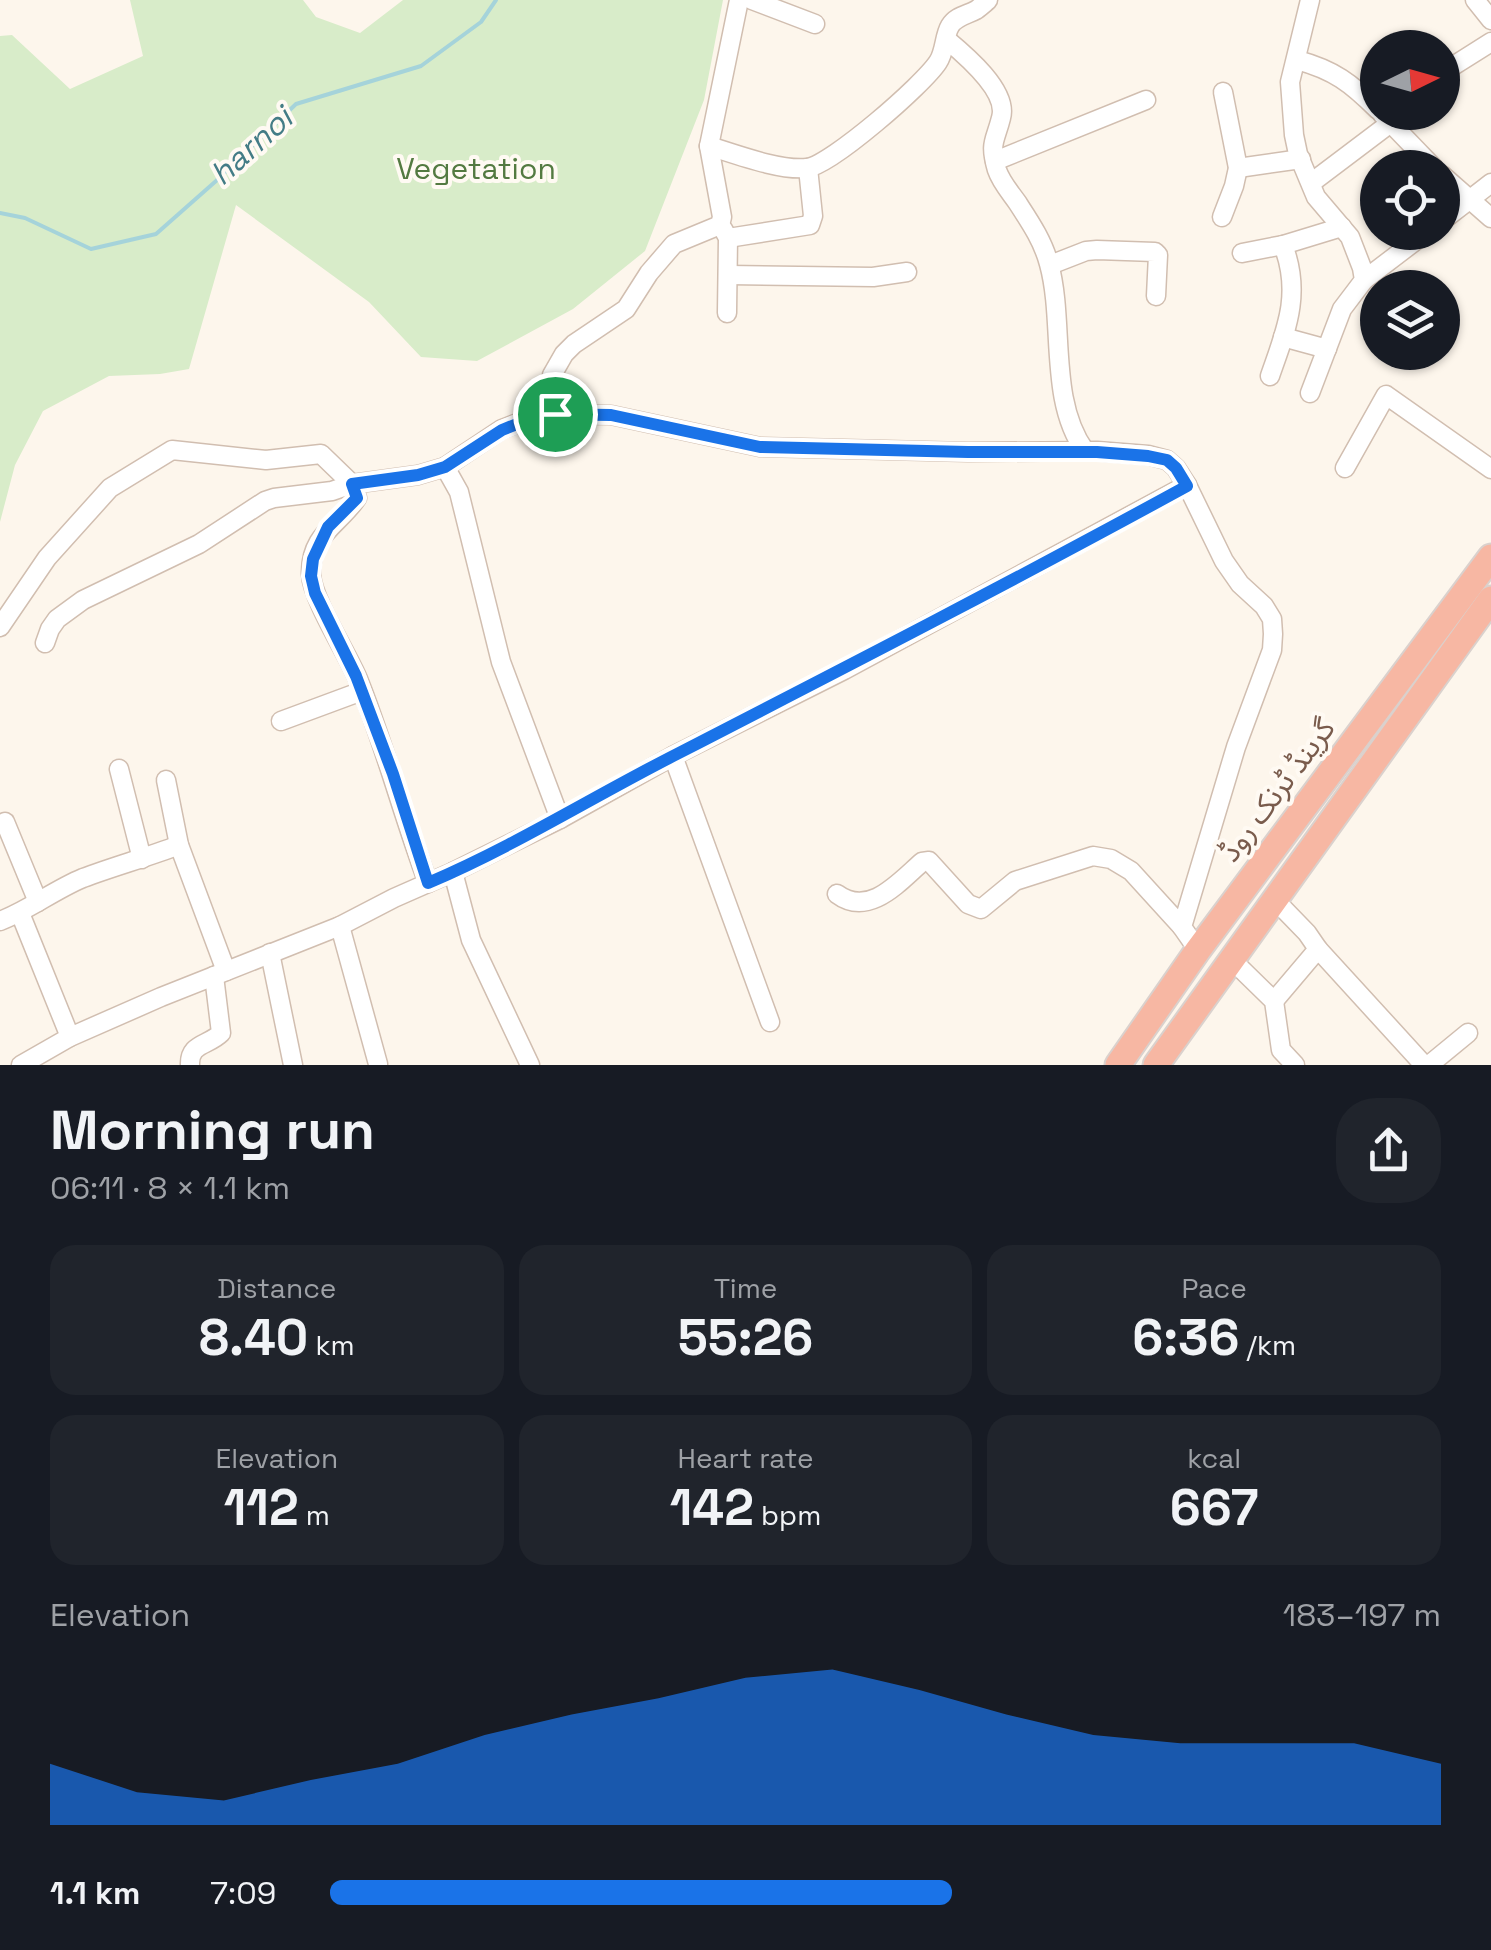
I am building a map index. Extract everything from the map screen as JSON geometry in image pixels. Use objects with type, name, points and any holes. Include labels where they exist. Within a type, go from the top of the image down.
[{"type":"highway","name":"گرینڈ ٹرنک روڈ","points":[[1118,1065],[1198,950],[1491,558]]},
{"type":"highway","name":"گرینڈ ٹرنک روڈ","points":[[1156,1065],[1491,599]]},
{"type":"street","points":[[727,313],[724,231],[709,146],[739,0]]},
{"type":"street","points":[[752,0],[815,24]]},
{"type":"street","points":[[709,146],[758,161],[808,168],[830,156],[900,102],[939,61],[957,8],[977,10],[988,0]]},
{"type":"street","points":[[1310,0],[1290,82],[1290,104],[1301,159],[1316,196],[1350,237],[1362,270]]},
{"type":"street","points":[[1475,0],[1491,20]]},
{"type":"street","points":[[946,39],[969,58],[995,89],[1002,107],[993,139],[995,161],[999,175],[1033,226],[1050,265],[1063,392],[1073,431],[1084,452]]},
{"type":"street","points":[[1460,62],[1491,42]]},
{"type":"street","points":[[1297,60],[1326,68],[1360,90]]},
{"type":"street","points":[[1222,217],[1238,168],[1223,92]]},
{"type":"street","points":[[995,161],[1146,100]]},
{"type":"street","points":[[1311,182],[1371,130]]},
{"type":"street","points":[[1401,130],[1418,150]]},
{"type":"street","points":[[1238,168],[1301,159]]},
{"type":"street","points":[[555,414],[552,375],[564,354],[626,310],[649,273],[674,244],[724,231],[810,226],[814,216],[808,168]]},
{"type":"street","points":[[1460,208],[1491,182]]},
{"type":"street","points":[[1460,191],[1491,218]]},
{"type":"street","points":[[1242,253],[1342,227]]},
{"type":"street","points":[[1270,376],[1292,307],[1290,262],[1284,245]]},
{"type":"street","points":[[1050,265],[1097,250],[1155,252],[1156,296]]},
{"type":"street","points":[[1377,270],[1403,250]]},
{"type":"street","points":[[728,274],[872,276],[907,272]]},
{"type":"street","points":[[1310,393],[1342,308],[1360,285]]},
{"type":"street","points":[[1284,337],[1326,349]]},
{"type":"street","points":[[1345,468],[1386,395],[1491,469]]},
{"type":"street","points":[[45,643],[57,619],[83,600],[199,544],[265,501],[445,467],[502,430],[542,414],[611,415],[760,447],[1084,452],[1167,460],[1187,486],[1224,561],[1272,619],[1273,634],[1272,650],[1236,747],[1182,927]]},
{"type":"street","points":[[0,627],[48,558],[110,488],[172,450],[266,460],[321,454],[352,484],[357,498],[328,527],[313,559],[315,593],[362,691],[428,883]]},
{"type":"street","points":[[445,467],[459,492],[501,662],[560,819]]},
{"type":"street","points":[[31,1062],[70,1036],[340,926],[560,819],[672,756],[878,652],[1187,486]]},
{"type":"street","points":[[281,721],[362,691]]},
{"type":"street","points":[[672,756],[770,1022]]},
{"type":"street","points":[[120,769],[142,859]]},
{"type":"street","points":[[166,780],[179,845],[220,973],[221,1033],[194,1047],[190,1065]]},
{"type":"street","points":[[5,822],[38,902]]},
{"type":"street","points":[[0,920],[83,878],[179,845]]},
{"type":"street","points":[[837,894],[851,902],[878,898],[922,862],[929,862],[968,904],[980,909],[1015,881],[1093,856],[1131,871],[1198,950]]},
{"type":"street","points":[[453,872],[470,940],[530,1065]]},
{"type":"street","points":[[1276,900],[1426,1065],[1468,1033]]},
{"type":"street","points":[[20,913],[70,1036]]},
{"type":"street","points":[[340,926],[378,1064]]},
{"type":"street","points":[[1274,1001],[1318,949]]},
{"type":"street","points":[[270,953],[294,1065]]},
{"type":"street","points":[[1232,961],[1274,1001],[1281,1050],[1295,1065]]},
{"type":"green space","name":"Vegetation","points":[[130,0],[303,0],[316,17],[360,33],[403,0],[723,0],[704,100],[645,251],[573,309],[477,361],[421,357],[369,302],[236,205],[189,369],[109,376],[43,411],[15,465],[0,522],[0,36],[12,35],[70,89],[143,56]]},
{"type":"waterway","name":"harnoi","points":[[0,213],[25,218],[91,249],[156,234],[296,104],[421,66],[481,22],[496,0]]},
{"type":"route","points":[[542,414],[555,414],[611,415],[760,447],[1148,456],[1167,460],[1187,486],[844,670],[672,756],[560,819],[428,883],[356,676],[315,593],[313,559],[328,527],[357,498],[352,484],[418,475],[445,467],[502,430],[542,414]]}]
